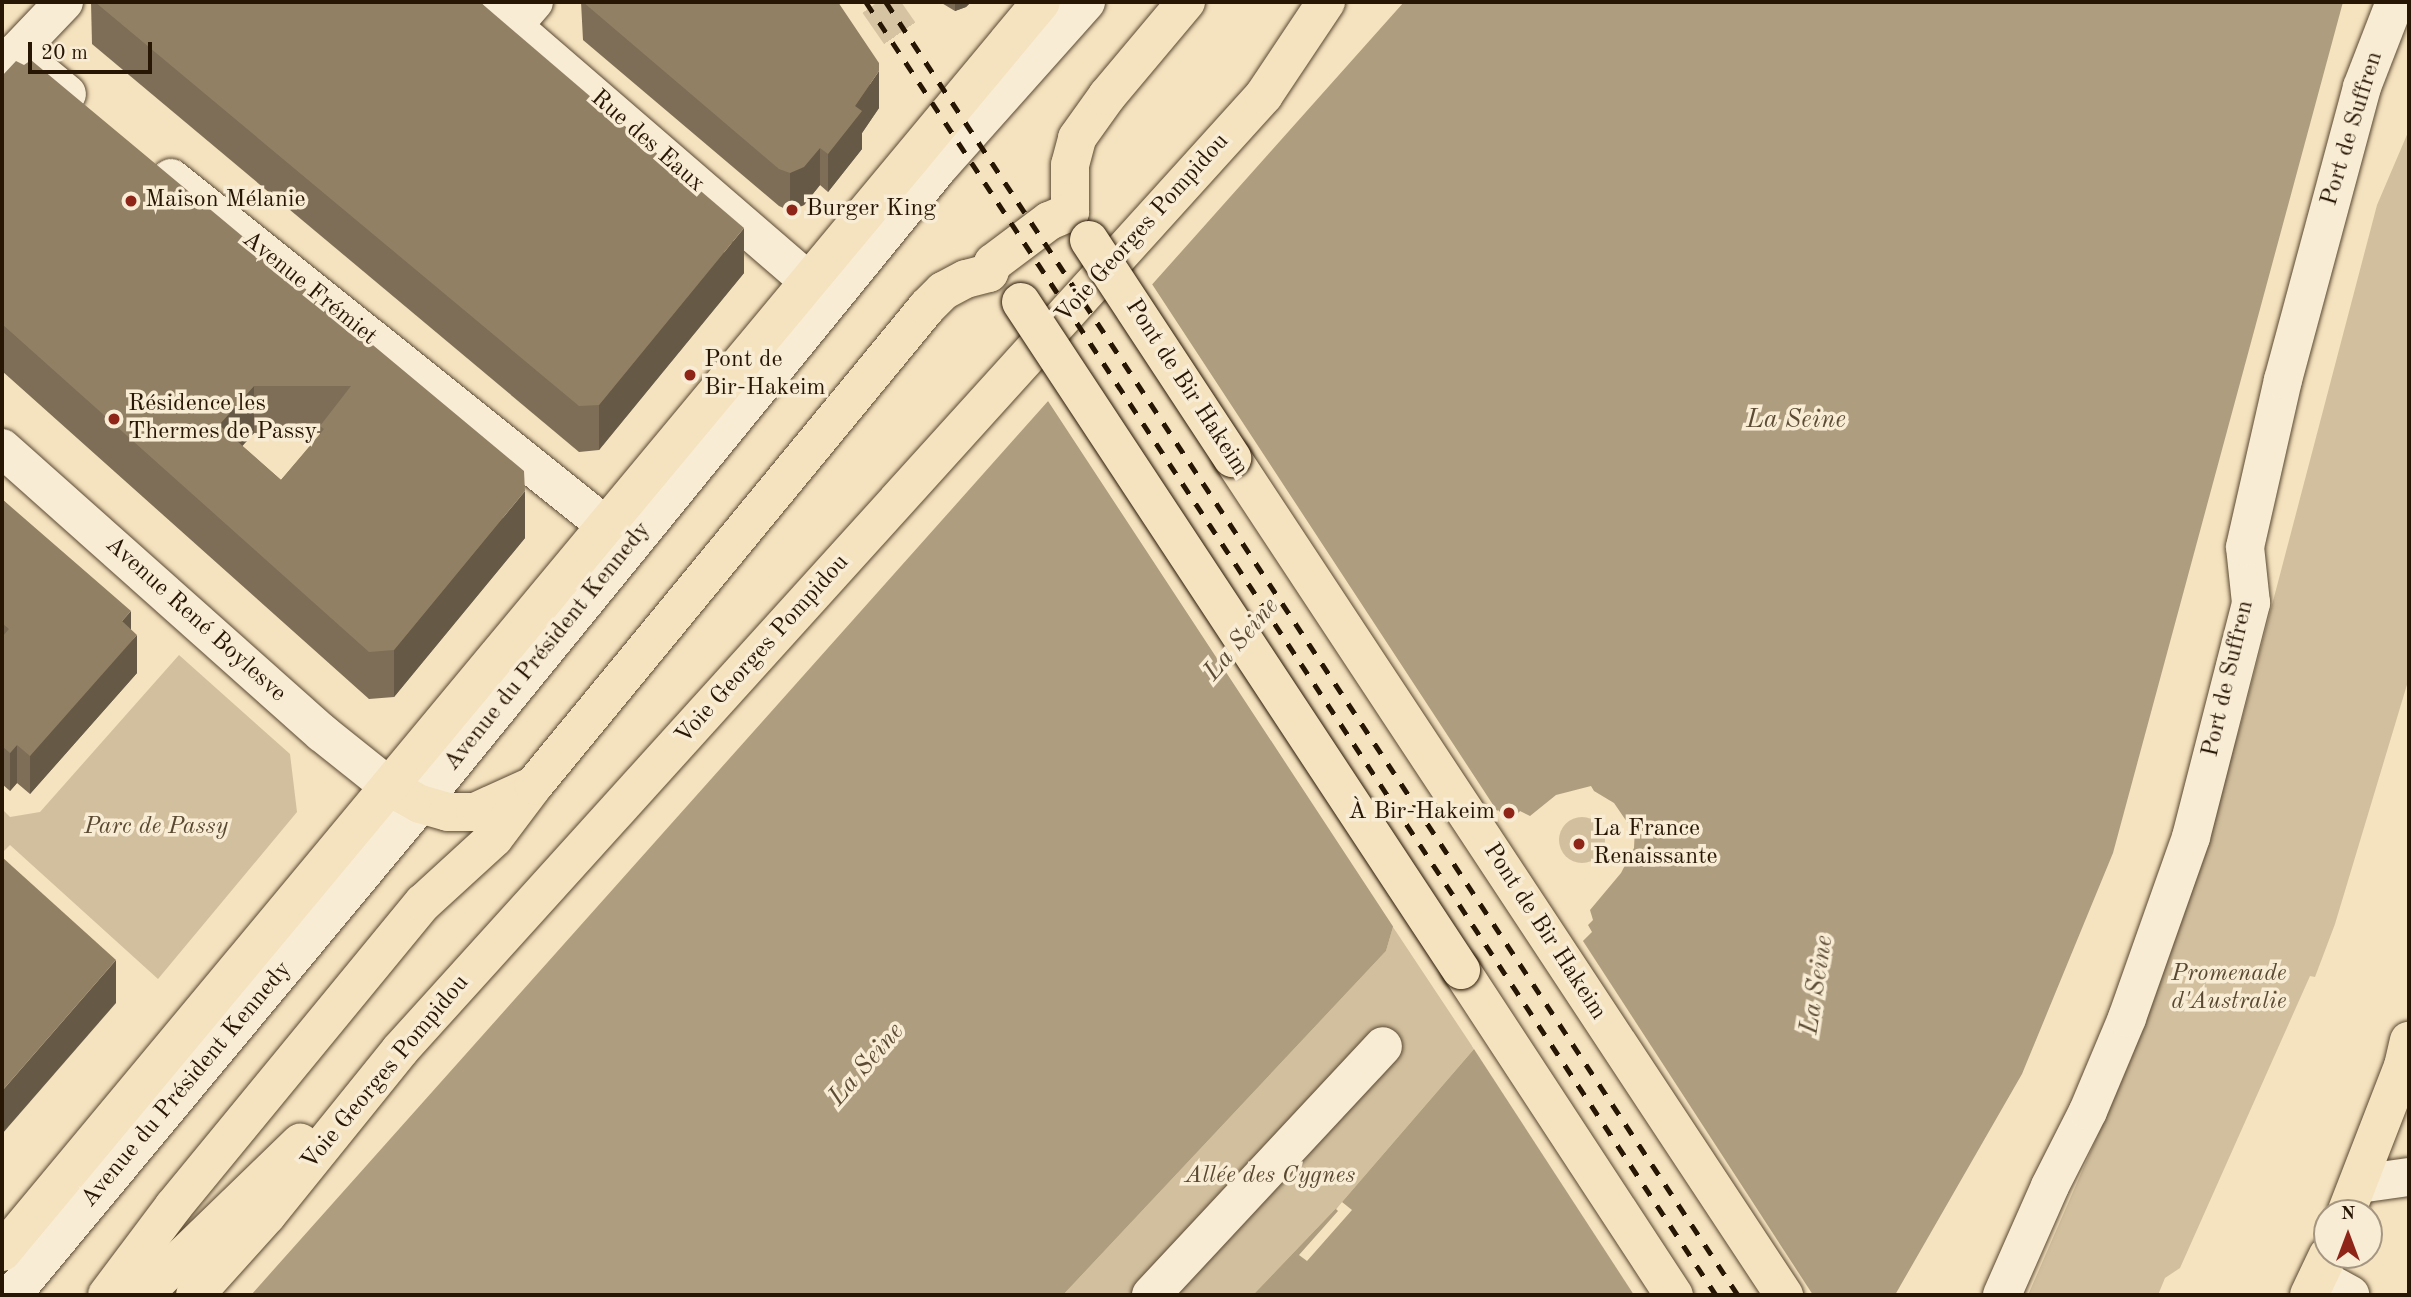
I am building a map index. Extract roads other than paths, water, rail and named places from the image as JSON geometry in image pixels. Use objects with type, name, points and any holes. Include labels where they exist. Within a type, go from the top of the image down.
[{"type":"main road","name":"Avenue du Président Kennedy","points":[[5,1241],[406,796],[604,524],[1041,2]]},
{"type":"main road","points":[[989,273],[993,263],[1049,221],[1079,226],[1070,165],[1077,138],[1107,96],[1186,2]]},
{"type":"main road","name":"Voie Georges Pompidou","points":[[195,1295],[267,1215],[400,1050],[1264,95],[1326,2]]},
{"type":"main road","name":"Pont de Bir Hakeim","points":[[1079,226],[1784,1295]]},
{"type":"main road","points":[[989,273],[1008,287],[1021,302],[1674,1295]]},
{"type":"main road","points":[[107,1295],[173,1207],[423,903],[494,838],[534,785],[927,307],[943,291],[966,279],[989,273]]},
{"type":"main road","points":[[406,796],[448,812],[475,812],[534,785]]},
{"type":"main road","points":[[2352,1198],[2409,1041]]},
{"type":"main road","points":[[143,1295],[228,1210],[400,1050]]},
{"type":"street","points":[[64,2],[9,60],[98,119]]},
{"type":"street","name":"Avenue du Président Kennedy","points":[[12,1295],[406,796],[939,167],[1086,2]]},
{"type":"street","name":"Port de Suffren","points":[[2002,1295],[2050,1186],[2088,1111],[2127,1018],[2191,837],[2251,603],[2245,547],[2283,380],[2362,87],[2395,2]]},
{"type":"street","name":"Rue des Eaux","points":[[511,10],[809,282]]},
{"type":"street","name":"Avenue Frémiet","points":[[141,154],[604,524]]},
{"type":"street","name":"Avenue René Boylesve","points":[[2,448],[322,733],[406,796]]},
{"type":"street","points":[[1151,1295],[1383,1046]]},
{"type":"street","points":[[2352,1198],[2409,1177]]},
{"type":"water","name":"La Seine","points":[[1404,2],[2343,2],[2113,853],[2022,1074],[1895,1295],[1253,1295],[1342,1202],[1474,1049],[1592,932],[1588,925],[1593,920],[1590,910],[1621,873],[1634,848],[1635,827],[1627,822],[1614,803],[1594,791],[1591,786],[1556,795],[1530,816],[1520,811],[1516,816],[1512,810],[1505,817],[1498,810],[1393,927],[1386,951],[1063,1295],[251,1295]]},
{"type":"tunnel","points":[[878,2],[903,38]]},
{"type":"railway","points":[[866,2],[1716,1295]]},
{"type":"railway","points":[[886,2],[1738,1295]]},
{"type":"place","name":"Maison Mélanie","points":[[131,201]]},
{"type":"place","name":"Burger King","points":[[792,210]]},
{"type":"place","name":"Pont de Bir-Hakeim","points":[[690,375]]},
{"type":"place","name":"Résidence les Thermes de Passy","points":[[114,419]]},
{"type":"place","name":"À Bir-Hakeim","points":[[1509,813]]},
{"type":"place","name":"La France Renaissante","points":[[1579,844]]},
{"type":"park label","name":"Parc de Passy","points":[[156,828]]},
{"type":"park label","name":"Promenade d'Australie","points":[[2229,989]]},
{"type":"park label","name":"Allée des Cygnes","points":[[1270,1177]]}]
